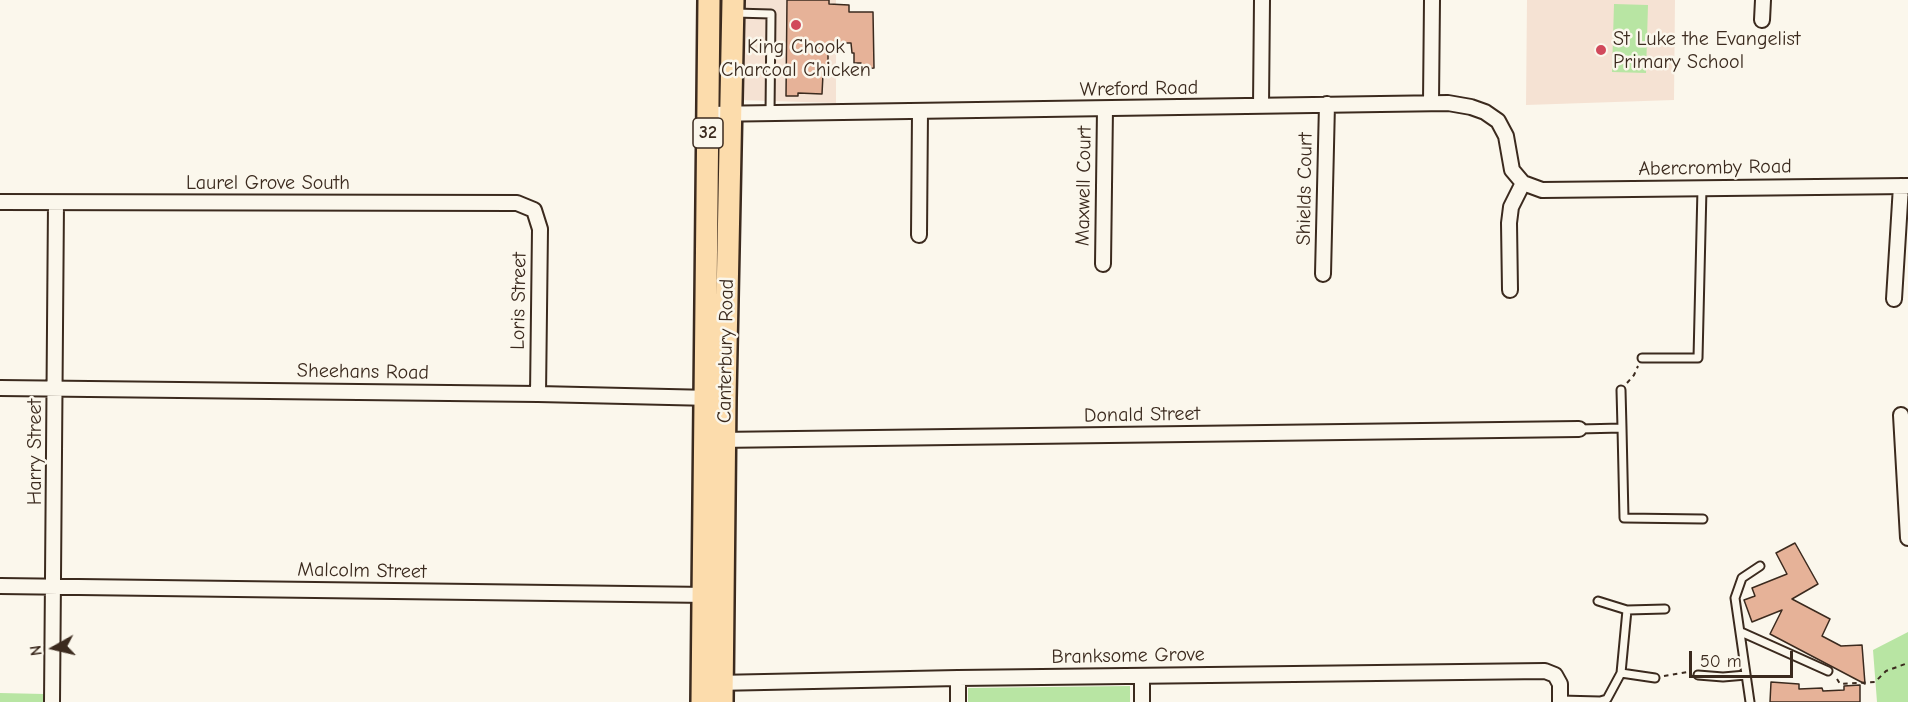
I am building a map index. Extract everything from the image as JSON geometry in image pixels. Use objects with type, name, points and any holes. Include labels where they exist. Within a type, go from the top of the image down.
[{"type":"main road","name":"Canterbury Road","points":[[709,0],[708,114],[715,398],[712,693]]},
{"type":"main road","name":"Canterbury Road","points":[[715,398],[730,115],[733,7]]},
{"type":"street","points":[[1261,106],[1262,0]]},
{"type":"street","points":[[1431,102],[1432,0]]},
{"type":"street","points":[[1762,20],[1763,0]]},
{"type":"street","name":"Wreford Road","points":[[708,114],[1448,103],[1485,112],[1498,121],[1506,136],[1512,170],[1523,183]]},
{"type":"street","name":"Shields Court","points":[[1323,274],[1327,104]]},
{"type":"street","name":"Maxwell Court","points":[[1103,264],[1105,109]]},
{"type":"street","points":[[919,235],[920,112]]},
{"type":"street","points":[[1510,290],[1510,215],[1511,207],[1523,183]]},
{"type":"street","name":"Abercromby Road","points":[[1523,183],[1542,190],[1904,186]]},
{"type":"street","points":[[1894,299],[1904,186]]},
{"type":"street","name":"Laurel Grove South","points":[[0,202],[517,203],[534,210]]},
{"type":"street","name":"Harry Street","points":[[52,702],[56,203]]},
{"type":"street","name":"Loris Street","points":[[534,210],[540,229],[538,394]]},
{"type":"street","name":"Sheehans Road","points":[[0,388],[715,398]]},
{"type":"street","points":[[1901,415],[1908,538]]},
{"type":"street","name":"Donald Street","points":[[715,440],[1579,429]]},
{"type":"street","name":"Malcolm Street","points":[[0,586],[714,595]]},
{"type":"street","name":"Branksome Grove","points":[[712,693],[958,678],[1545,671],[1555,675],[1560,684],[1560,701]]},
{"type":"street","points":[[1142,676],[1143,702]]},
{"type":"street","points":[[958,678],[958,702]]},
{"type":"lane","points":[[733,7],[771,14],[770,114]]},
{"type":"lane","points":[[1642,358],[1698,358],[1702,188]]},
{"type":"lane","points":[[1621,390],[1624,518],[1703,519]]},
{"type":"lane","points":[[1579,429],[1622,428]]},
{"type":"lane","points":[[1750,702],[1735,598],[1742,578],[1760,566]]},
{"type":"lane","points":[[1598,601],[1627,610],[1665,609]]},
{"type":"lane","points":[[1560,701],[1607,699],[1622,673],[1627,610]]},
{"type":"lane","points":[[1741,632],[1828,671]]},
{"type":"lane","points":[[1622,673],[1655,678]]},
{"type":"lane","points":[[1698,675],[1723,678],[1746,675]]},
{"type":"path","points":[[1621,390],[1634,375],[1642,358]]},
{"type":"path","points":[[1828,671],[1840,684],[1875,682],[1886,671],[1908,663]]},
{"type":"path","points":[[1655,678],[1687,672],[1698,675]]},
{"type":"shaded area","points":[[740,0],[836,0],[836,103],[738,100]]},
{"type":"shaded area","name":"St Luke the Evangelist Primary School","points":[[1527,0],[1675,0],[1674,100],[1526,105]]},
{"type":"green space","points":[[1614,4],[1648,5],[1646,73],[1612,72]]},
{"type":"green space","points":[[1908,632],[1908,702],[1877,702],[1873,650]]},
{"type":"green space","points":[[1130,686],[1130,702],[968,702],[968,688]]},
{"type":"green space","points":[[0,693],[44,694],[44,702],[0,702]]},
{"type":"building","points":[[787,0],[829,0],[829,4],[849,5],[849,12],[873,12],[874,68],[861,69],[861,63],[854,63],[851,43],[828,43],[828,74],[823,74],[822,94],[798,93],[798,96],[786,96]]},
{"type":"building","points":[[1795,543],[1818,584],[1792,599],[1830,619],[1822,636],[1841,646],[1862,645],[1865,684],[1770,634],[1782,610],[1752,622],[1744,600],[1755,596],[1752,588],[1787,574],[1776,553]]},
{"type":"building","points":[[1771,682],[1799,684],[1799,689],[1822,688],[1823,691],[1844,690],[1844,686],[1860,685],[1860,702],[1770,702]]},
{"type":"place","name":"King Chook Charcoal Chicken","points":[[796,25]]},
{"type":"place","name":"St Luke the Evangelist Primary School","points":[[1601,50]]}]
